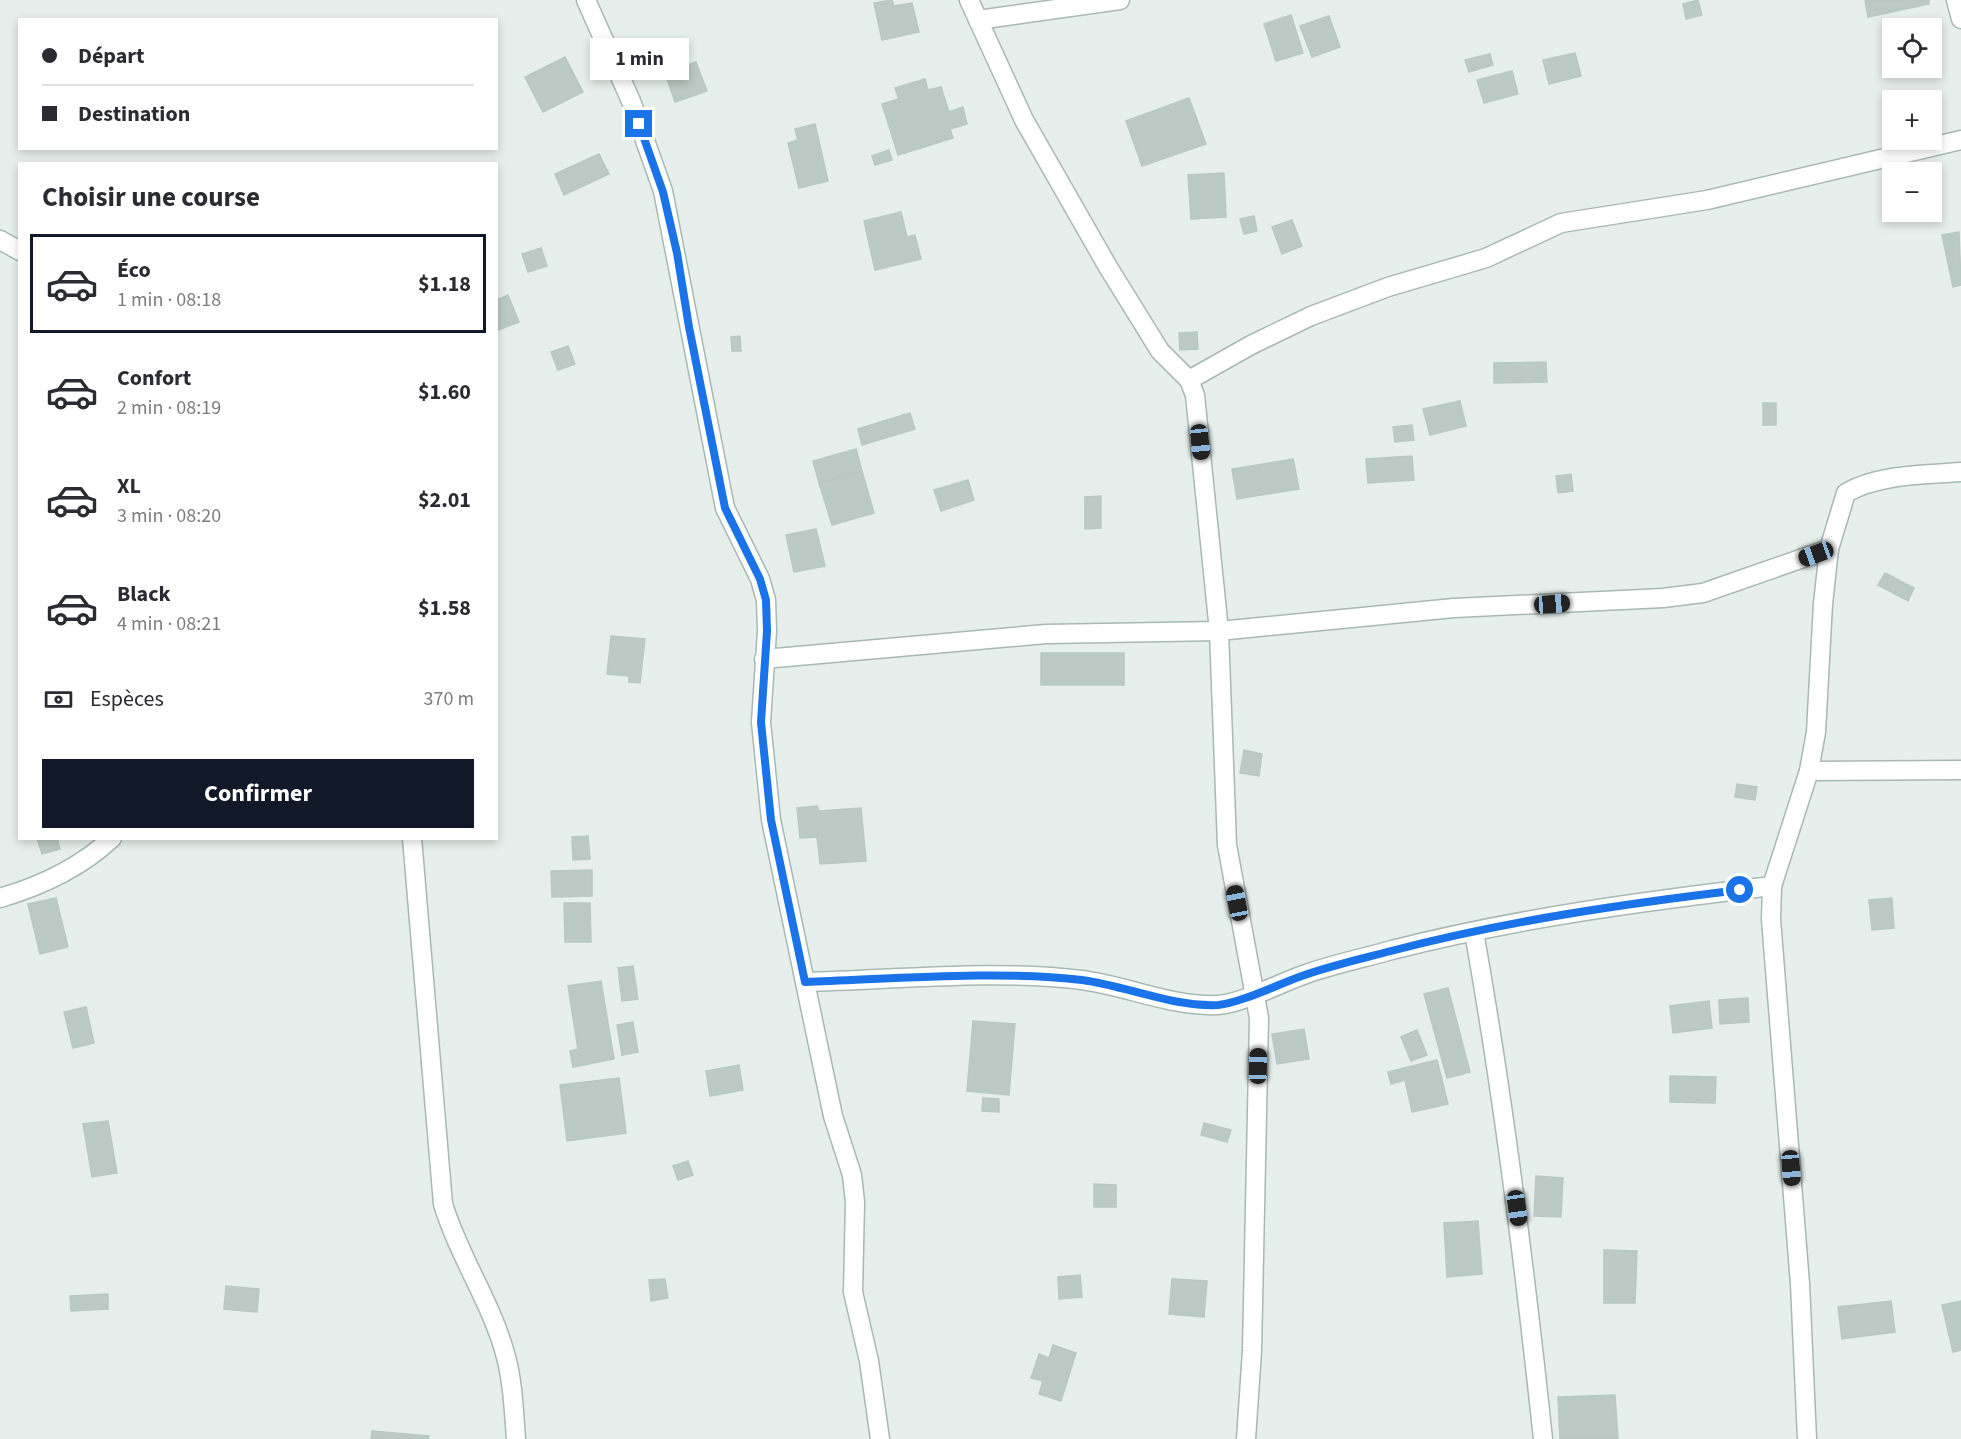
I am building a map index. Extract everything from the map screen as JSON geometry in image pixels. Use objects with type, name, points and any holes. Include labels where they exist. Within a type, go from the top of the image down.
[{"type":"street","points":[[586,0],[631,101],[663,192],[725,508],[760,579],[766,600],[767,631],[761,722],[771,820],[833,1116],[852,1175],[855,1202],[853,1292],[869,1360],[880,1439]]},
{"type":"street","points":[[969,0],[1024,120],[1108,267],[1160,351],[1189,380],[1195,395],[1219,631],[1227,845],[1259,1018],[1252,1351],[1246,1439]]},
{"type":"street","points":[[978,20],[1120,0]]},
{"type":"street","points":[[1956,0],[1961,19]]},
{"type":"street","points":[[1189,380],[1251,345],[1311,316],[1388,287],[1486,258],[1561,223],[1707,200],[1961,140]]},
{"type":"street","points":[[0,240],[18,250]]},
{"type":"street","points":[[1807,1439],[1800,1284],[1771,919],[1772,886],[1809,771],[1816,732],[1823,604],[1829,549],[1846,493],[1857,486],[1878,481],[1961,472]]},
{"type":"street","points":[[764,659],[1047,633],[1219,631],[1454,608],[1693,594],[1729,585],[1829,549]]},
{"type":"street","points":[[1809,771],[1961,770]]},
{"type":"street","points":[[0,898],[27,890],[76,866],[109,840]]},
{"type":"street","points":[[412,840],[443,1204],[453,1237],[484,1300],[506,1357],[516,1439]]},
{"type":"street","points":[[805,982],[1015,976],[1081,980],[1121,987],[1157,997],[1217,1005],[1232,1002],[1320,970],[1474,932],[1623,903],[1772,886]]},
{"type":"street","points":[[1474,932],[1500,1080],[1523,1251],[1543,1439]]},
{"type":"building","points":[[892,0],[894,6],[912,3],[919,32],[882,40],[874,3]]},
{"type":"building","points":[[1698,0],[1702,15],[1686,19],[1683,4]]},
{"type":"building","points":[[1865,0],[1929,0],[1929,4],[1868,17]]},
{"type":"building","points":[[1291,15],[1303,53],[1276,61],[1264,24]]},
{"type":"building","points":[[1329,16],[1340,47],[1312,57],[1300,26]]},
{"type":"building","points":[[1575,53],[1581,76],[1549,84],[1543,60]]},
{"type":"building","points":[[1490,54],[1493,65],[1469,72],[1465,60]]},
{"type":"building","points":[[565,57],[583,92],[543,112],[525,77]]},
{"type":"building","points":[[696,62],[707,91],[675,102],[665,73]]},
{"type":"building","points":[[1512,71],[1518,94],[1484,103],[1477,80]]},
{"type":"building","points":[[925,79],[928,90],[941,87],[949,112],[963,107],[967,124],[950,129],[953,138],[898,155],[882,104],[899,99],[895,88]]},
{"type":"building","points":[[1189,98],[1206,144],[1142,166],[1126,121]]},
{"type":"building","points":[[815,124],[828,181],[799,188],[788,143],[798,140],[795,129]]},
{"type":"building","points":[[889,150],[892,160],[875,165],[872,156]]},
{"type":"building","points":[[599,154],[609,174],[564,195],[555,174]]},
{"type":"building","points":[[1224,173],[1226,217],[1191,219],[1188,175]]},
{"type":"building","points":[[901,212],[907,237],[915,235],[921,259],[875,270],[864,221]]},
{"type":"building","points":[[1254,216],[1257,231],[1244,234],[1240,219]]},
{"type":"building","points":[[1292,220],[1302,246],[1282,254],[1272,227]]},
{"type":"building","points":[[1959,232],[1961,285],[1953,287],[1942,235]]},
{"type":"building","points":[[541,248],[547,266],[528,272],[522,254]]},
{"type":"building","points":[[508,295],[519,322],[498,330],[498,299]]},
{"type":"building","points":[[1197,332],[1198,349],[1180,350],[1179,333]]},
{"type":"building","points":[[740,336],[741,351],[732,351],[731,337]]},
{"type":"building","points":[[568,346],[575,364],[558,370],[551,352]]},
{"type":"building","points":[[1546,362],[1547,382],[1494,383],[1494,363]]},
{"type":"building","points":[[1460,401],[1466,426],[1430,435],[1423,409]]},
{"type":"building","points":[[1763,403],[1776,403],[1776,425],[1763,425]]},
{"type":"building","points":[[910,413],[915,429],[862,445],[858,429]]},
{"type":"building","points":[[1412,425],[1414,440],[1395,442],[1393,427]]},
{"type":"building","points":[[856,449],[862,471],[819,483],[813,461]]},
{"type":"building","points":[[1412,456],[1414,480],[1368,483],[1366,459]]},
{"type":"building","points":[[1293,459],[1299,489],[1237,499],[1232,469]]},
{"type":"building","points":[[862,471],[874,513],[832,525],[819,483]]},
{"type":"building","points":[[1571,474],[1573,491],[1558,493],[1556,476]]},
{"type":"building","points":[[968,480],[974,500],[941,511],[934,490]]},
{"type":"building","points":[[1101,496],[1101,528],[1085,529],[1085,497]]},
{"type":"building","points":[[816,529],[825,566],[794,572],[786,535]]},
{"type":"building","points":[[1885,573],[1914,588],[1908,601],[1878,585]]},
{"type":"building","points":[[611,636],[645,639],[640,683],[629,682],[629,676],[607,674]]},
{"type":"building","points":[[1041,653],[1124,653],[1124,685],[1041,685]]},
{"type":"building","points":[[1244,750],[1262,754],[1259,776],[1240,773]]},
{"type":"building","points":[[1737,784],[1757,787],[1755,800],[1735,797]]},
{"type":"building","points":[[817,806],[819,811],[861,808],[866,861],[820,864],[817,837],[800,838],[797,808]]},
{"type":"building","points":[[588,836],[590,859],[573,860],[572,837]]},
{"type":"building","points":[[38,840],[58,840],[60,849],[42,854]]},
{"type":"building","points":[[592,870],[592,896],[552,897],[551,871]]},
{"type":"building","points":[[56,898],[68,947],[40,954],[28,904]]},
{"type":"building","points":[[1892,898],[1894,928],[1872,930],[1869,900]]},
{"type":"building","points":[[564,903],[590,903],[591,942],[565,942]]},
{"type":"building","points":[[633,966],[638,999],[622,1001],[618,968]]},
{"type":"building","points":[[601,981],[614,1059],[573,1067],[570,1051],[578,1049],[568,986]]},
{"type":"building","points":[[1448,988],[1470,1072],[1447,1078],[1424,994]]},
{"type":"building","points":[[1748,998],[1749,1022],[1720,1024],[1719,1000]]},
{"type":"building","points":[[1709,1001],[1712,1028],[1673,1033],[1670,1006]]},
{"type":"building","points":[[86,1007],[94,1043],[73,1048],[64,1012]]},
{"type":"building","points":[[973,1021],[1015,1024],[1009,1095],[967,1091]]},
{"type":"building","points":[[633,1022],[638,1052],[622,1055],[617,1025]]},
{"type":"building","points":[[1304,1029],[1309,1059],[1277,1064],[1272,1034]]},
{"type":"building","points":[[1417,1030],[1427,1055],[1411,1061],[1401,1037]]},
{"type":"building","points":[[1437,1060],[1448,1104],[1412,1112],[1405,1080],[1391,1084],[1388,1072]]},
{"type":"building","points":[[739,1065],[743,1090],[710,1096],[706,1071]]},
{"type":"building","points":[[1670,1076],[1716,1077],[1715,1103],[1670,1102]]},
{"type":"building","points":[[619,1078],[626,1133],[567,1141],[560,1085]]},
{"type":"building","points":[[983,1098],[999,1099],[999,1112],[982,1111]]},
{"type":"building","points":[[108,1121],[117,1173],[92,1177],[83,1124]]},
{"type":"building","points":[[1204,1123],[1231,1130],[1227,1142],[1201,1135]]},
{"type":"building","points":[[688,1161],[693,1175],[678,1180],[673,1166]]},
{"type":"building","points":[[1536,1176],[1563,1178],[1561,1217],[1534,1216]]},
{"type":"building","points":[[1094,1184],[1116,1185],[1116,1207],[1094,1207]]},
{"type":"building","points":[[1478,1221],[1482,1274],[1447,1277],[1444,1223]]},
{"type":"building","points":[[1604,1250],[1637,1251],[1635,1303],[1604,1303]]},
{"type":"building","points":[[1080,1275],[1082,1297],[1059,1299],[1058,1277]]},
{"type":"building","points":[[665,1279],[668,1298],[651,1301],[649,1280]]},
{"type":"building","points":[[1172,1279],[1207,1281],[1204,1317],[1169,1314]]},
{"type":"building","points":[[226,1286],[259,1289],[257,1312],[224,1309]]},
{"type":"building","points":[[108,1294],[108,1309],[71,1311],[70,1296]]},
{"type":"building","points":[[1891,1301],[1895,1332],[1842,1339],[1838,1307]]},
{"type":"building","points":[[1961,1301],[1961,1350],[1953,1352],[1942,1305]]},
{"type":"building","points":[[1053,1345],[1076,1353],[1061,1401],[1039,1394],[1043,1381],[1031,1378],[1039,1354],[1049,1358]]},
{"type":"building","points":[[1615,1395],[1618,1439],[1560,1439],[1558,1397]]},
{"type":"building","points":[[372,1431],[429,1436],[428,1439],[371,1439]]},
{"type":"route","points":[[639,124],[663,192],[677,253],[689,327],[725,508],[760,579],[766,600],[767,631],[761,722],[763,742],[771,820],[805,982],[1037,977],[1081,980],[1121,987],[1157,997],[1217,1005],[1232,1002],[1310,973],[1461,935],[1623,903],[1740,890]]}]
